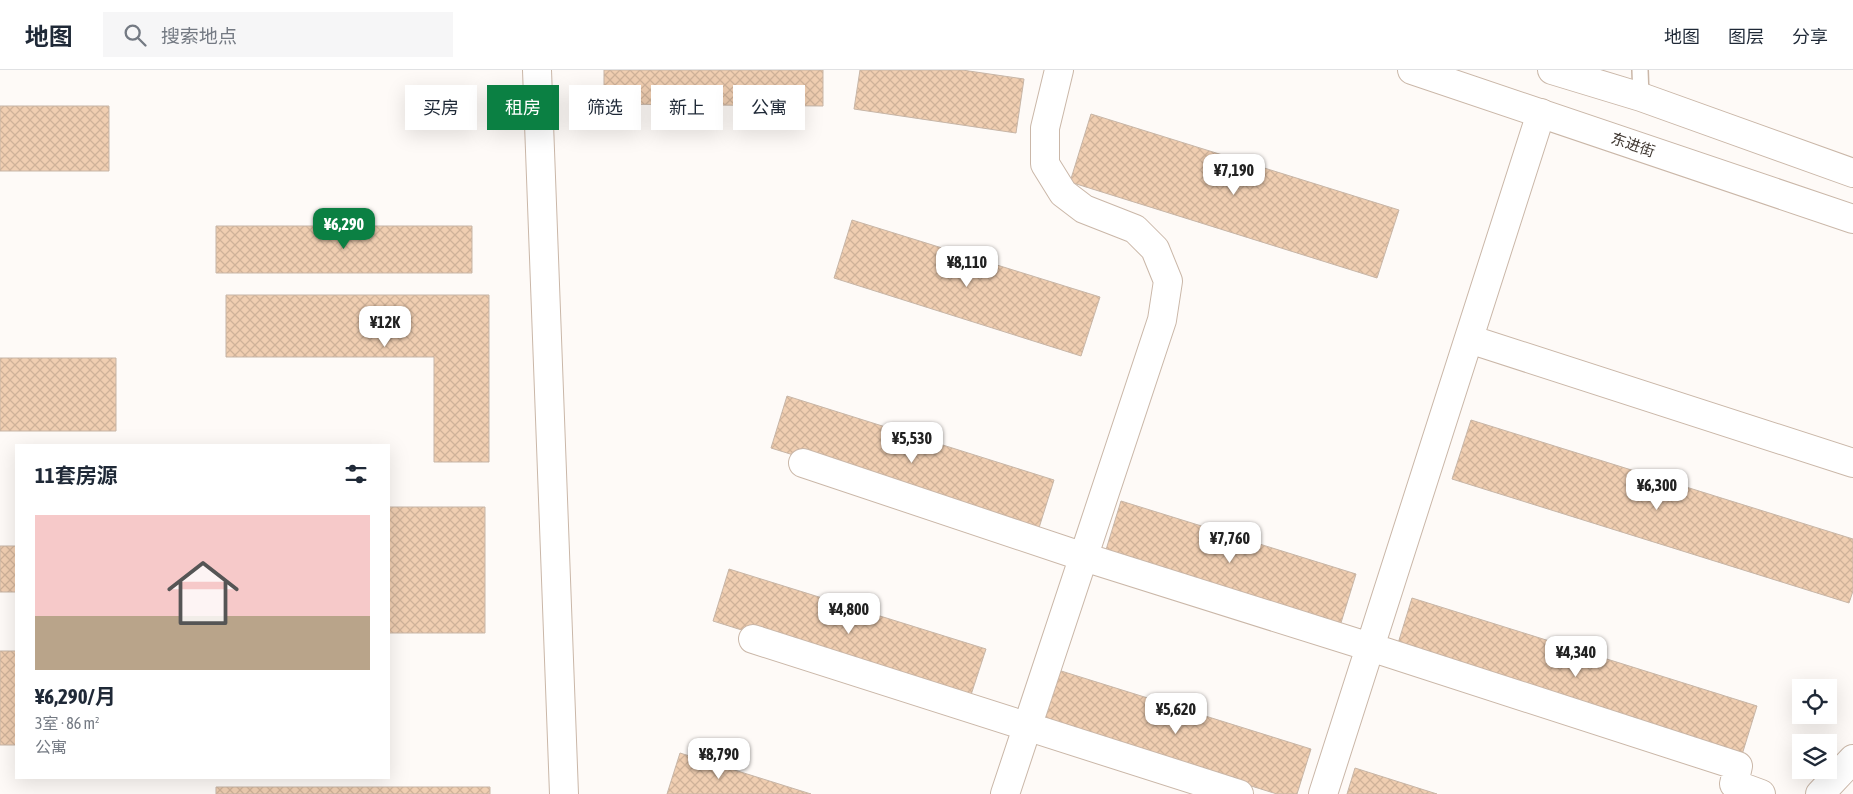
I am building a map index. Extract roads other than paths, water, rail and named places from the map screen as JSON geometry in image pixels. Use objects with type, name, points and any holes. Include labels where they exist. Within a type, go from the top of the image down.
[{"type":"street","points":[[537,70],[564,794]]},
{"type":"street","points":[[1005,794],[1162,320],[1168,281],[1155,248],[1135,229],[1084,209],[1063,193],[1044,164],[1044,128],[1059,70]]},
{"type":"street","name":"东进街","points":[[1412,70],[1853,220]]},
{"type":"street","points":[[1552,70],[1640,97],[1853,173]]},
{"type":"street","points":[[1323,794],[1541,113]]},
{"type":"street","points":[[1469,338],[1853,463]]},
{"type":"street","points":[[803,463],[1084,557],[1738,766],[1734,784],[1761,794]]},
{"type":"street","points":[[754,639],[1239,794]]},
{"type":"street","points":[[1820,794],[1853,759]]},
{"type":"lane","points":[[1640,70],[1640,97]]}]
